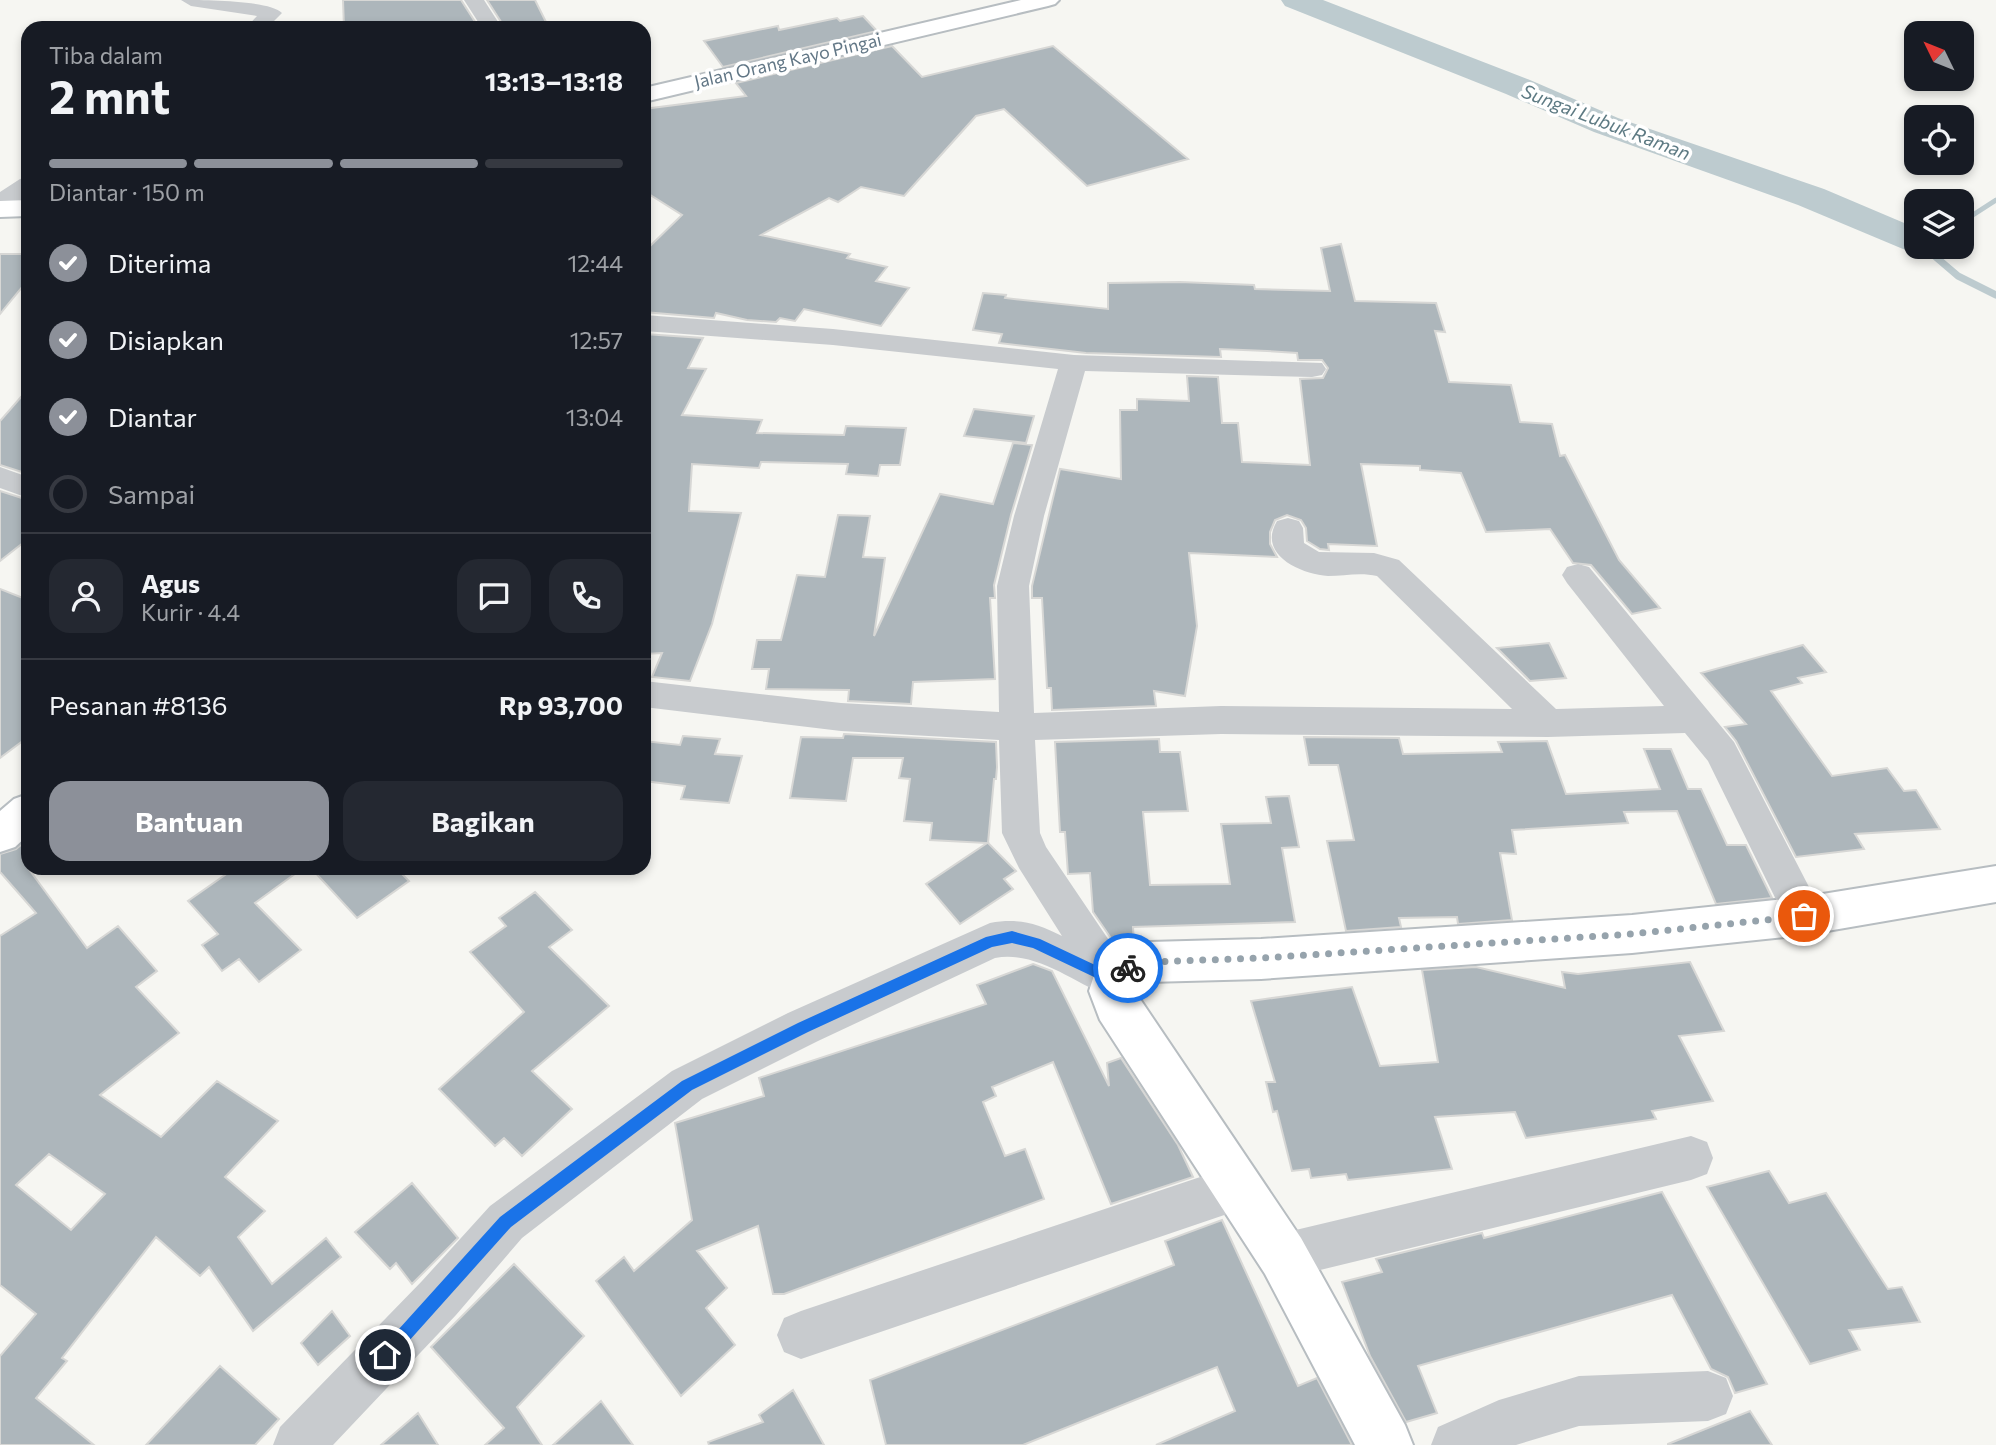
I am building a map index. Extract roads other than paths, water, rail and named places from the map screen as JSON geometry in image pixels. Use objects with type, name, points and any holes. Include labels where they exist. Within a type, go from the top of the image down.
[{"type":"main road","name":"Jalan Orang Kayo Pingai","points":[[651,93],[1048,0]]},
{"type":"main road","name":"Jalan Orang Kayo Pingai","points":[[651,87],[917,26],[931,27]]},
{"type":"main road","points":[[0,209],[21,208]]},
{"type":"main road","points":[[0,835],[21,817]]},
{"type":"main road","points":[[1385,1445],[1283,1256],[1116,1006],[1111,991],[1113,980],[1128,968],[1149,962],[1261,958],[1618,935],[1804,916],[1996,884]]},
{"type":"street","points":[[191,0],[272,13],[263,21]]},
{"type":"street","points":[[474,0],[488,21]]},
{"type":"street","points":[[0,203],[21,189]]},
{"type":"street","points":[[651,324],[833,337],[1074,363],[1312,369]]},
{"type":"street","points":[[1074,363],[1029,516],[1013,586],[1021,833],[1032,857],[1113,980]]},
{"type":"street","points":[[0,477],[21,485]]},
{"type":"street","points":[[1288,528],[1288,548],[1312,563],[1338,567],[1361,561],[1388,568],[1548,723]]},
{"type":"street","points":[[1578,575],[1721,752],[1804,916]]},
{"type":"street","points":[[651,695],[841,717],[1017,727],[1221,720],[1548,723],[1694,719]]},
{"type":"street","points":[[298,1445],[439,1298],[506,1222],[687,1086],[803,1027],[990,941],[1012,937],[1035,943],[1113,980]]},
{"type":"street","points":[[1283,1256],[1691,1158]]},
{"type":"street","points":[[801,1335],[1239,1187]]},
{"type":"street","points":[[1456,1445],[1499,1425],[1579,1401],[1708,1396]]},
{"type":"waterway","name":"Sungai Lubuk Raman","points":[[1296,0],[1518,87],[1606,125],[1811,197],[1904,236]]},
{"type":"waterway","points":[[1974,214],[1996,200]]},
{"type":"waterway","name":"Sungai Lubuk Raman","points":[[1938,259],[1958,276],[1996,295]]}]
